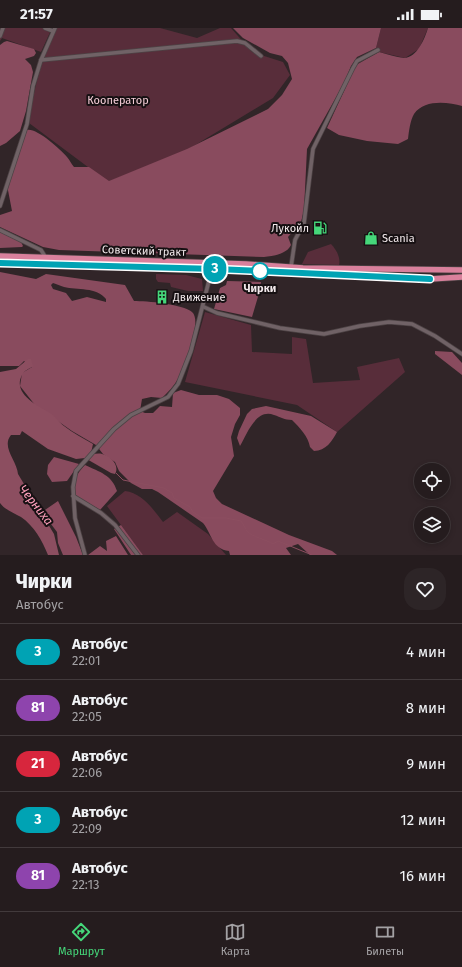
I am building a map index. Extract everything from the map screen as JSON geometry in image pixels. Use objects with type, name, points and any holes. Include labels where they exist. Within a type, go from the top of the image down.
[{"type":"highway","name":"Советский тракт","points":[[0,256],[291,267],[431,271],[462,270]]},
{"type":"highway","name":"Советский тракт","points":[[0,263],[212,269],[430,279],[462,277]]},
{"type":"street","points":[[0,36],[3,28]]},
{"type":"street","points":[[0,206],[27,124],[33,86],[41,60],[54,30],[45,28]]},
{"type":"street","points":[[41,60],[237,41],[246,43],[262,56]]},
{"type":"street","points":[[291,267],[295,240],[304,223],[313,149],[352,68],[357,62],[378,50]]},
{"type":"street","points":[[0,230],[41,250],[46,258]]},
{"type":"street","points":[[85,555],[75,518],[73,496],[76,471],[114,429],[132,415],[168,397],[175,389],[191,351],[204,307],[212,269]]},
{"type":"street","points":[[204,307],[217,313],[308,333],[324,334],[360,326],[389,322],[412,324],[436,336],[462,354]]},
{"type":"street","points":[[73,496],[101,513],[115,525],[138,555]]},
{"type":"green space","points":[[0,28],[52,28],[41,52],[2,38],[0,41]]},
{"type":"green space","name":"Кооператор","points":[[56,28],[160,28],[197,38],[220,28],[231,28],[252,52],[283,62],[290,75],[273,98],[187,150],[108,182],[29,123],[33,97],[39,74]]},
{"type":"green space","points":[[381,28],[428,28],[419,49],[405,58],[379,52],[376,48]]},
{"type":"green space","points":[[331,244],[338,254],[339,265],[302,264],[308,252]]},
{"type":"green space","points":[[156,274],[186,275],[202,279],[203,291],[188,291],[171,287],[170,283],[158,282],[156,279]]},
{"type":"green space","points":[[205,312],[251,325],[252,352],[292,354],[292,337],[306,339],[313,383],[360,380],[357,367],[399,358],[405,372],[337,432],[297,405],[185,382]]},
{"type":"green space","points":[[125,491],[131,492],[142,498],[163,522],[177,512],[208,534],[226,555],[143,555],[107,506]]},
{"type":"shaded area","points":[[233,28],[381,28],[376,48],[357,57],[307,149],[304,210],[301,222],[288,237],[291,245],[286,251],[264,257],[59,250],[43,247],[0,227],[0,215],[12,211],[7,185],[27,130],[36,132],[54,144],[64,153],[74,167],[89,167],[109,181],[187,149],[268,109],[282,95],[292,79],[288,63],[282,56],[270,53],[243,38]]},
{"type":"shaded area","points":[[428,28],[462,28],[462,106],[450,103],[436,103],[418,109],[414,114],[410,126],[408,139],[398,144],[367,141],[339,135],[327,128],[356,65],[379,52],[401,58],[413,55],[420,47]]},
{"type":"shaded area","points":[[7,41],[34,49],[36,53],[34,56],[25,59],[31,65],[33,72],[26,111],[20,131],[0,146],[0,45]]},
{"type":"shaded area","points":[[0,232],[21,242],[23,246],[0,248]]},
{"type":"shaded area","points":[[0,272],[36,279],[46,274],[125,285],[134,301],[164,304],[187,309],[192,312],[195,317],[195,325],[191,345],[181,373],[175,384],[162,398],[151,397],[142,399],[140,411],[145,413],[153,413],[160,406],[172,407],[173,393],[181,390],[199,395],[217,395],[229,399],[240,408],[240,415],[235,424],[231,437],[234,456],[213,491],[216,498],[222,504],[289,535],[332,551],[337,555],[310,555],[298,544],[286,548],[291,555],[230,555],[229,551],[223,550],[216,544],[203,523],[158,492],[152,489],[142,489],[131,483],[119,471],[115,462],[103,454],[96,445],[72,431],[35,405],[20,386],[22,373],[32,367],[24,361],[19,366],[0,366]],"holes":[[[53,283],[64,287],[97,292],[106,299],[106,302],[87,297],[72,301],[66,293],[53,289],[51,285]]]},
{"type":"shaded area","points":[[227,281],[261,282],[252,317],[214,309],[220,288],[226,285]]},
{"type":"shaded area","points":[[435,351],[452,352],[462,363],[462,375],[435,354]]},
{"type":"shaded area","points":[[266,406],[311,416],[337,432],[331,442],[325,447],[318,451],[314,451],[310,447],[303,432],[292,420],[287,420],[268,414],[262,415],[253,423],[240,446],[237,438],[247,414],[252,409]]},
{"type":"shaded area","points":[[54,457],[79,464],[67,481],[52,482],[47,474],[48,465]]},
{"type":"shaded area","points":[[85,465],[109,478],[117,491],[100,510],[76,496],[74,487],[76,479],[79,472]]},
{"type":"shaded area","points":[[58,501],[76,537],[83,555],[63,555],[58,543],[57,532],[42,512]]},
{"type":"shaded area","points":[[121,525],[143,555],[131,555],[114,529]]},
{"type":"shaded area","points":[[116,536],[128,555],[88,555],[100,546],[107,551],[106,541]]},
{"type":"water","name":"Черниха","points":[[28,359],[31,359],[33,366],[22,375],[20,388],[23,394],[33,403],[52,414],[67,429],[93,444],[91,453],[109,457],[114,462],[116,468],[115,474],[111,473],[85,458],[76,459],[48,449],[22,431],[20,435],[11,435],[8,440],[8,444],[18,474],[54,534],[59,555],[48,555],[34,529],[21,517],[4,508],[0,503],[0,372],[16,369]]},
{"type":"waterway","points":[[116,473],[123,480],[164,488],[172,493],[174,498],[190,507],[193,512],[202,518],[226,518],[241,521],[247,531],[252,535],[273,544],[278,541],[312,555]]},
{"type":"bus line","name":"3","points":[[0,263],[136,268],[216,269],[430,279]]},
{"type":"place","name":"Лукойл","points":[[320,228]]},
{"type":"place","name":"Scania","points":[[371,238]]},
{"type":"place","name":"Чирки","points":[[260,271]]},
{"type":"place","name":"Движение","points":[[162,297]]}]
